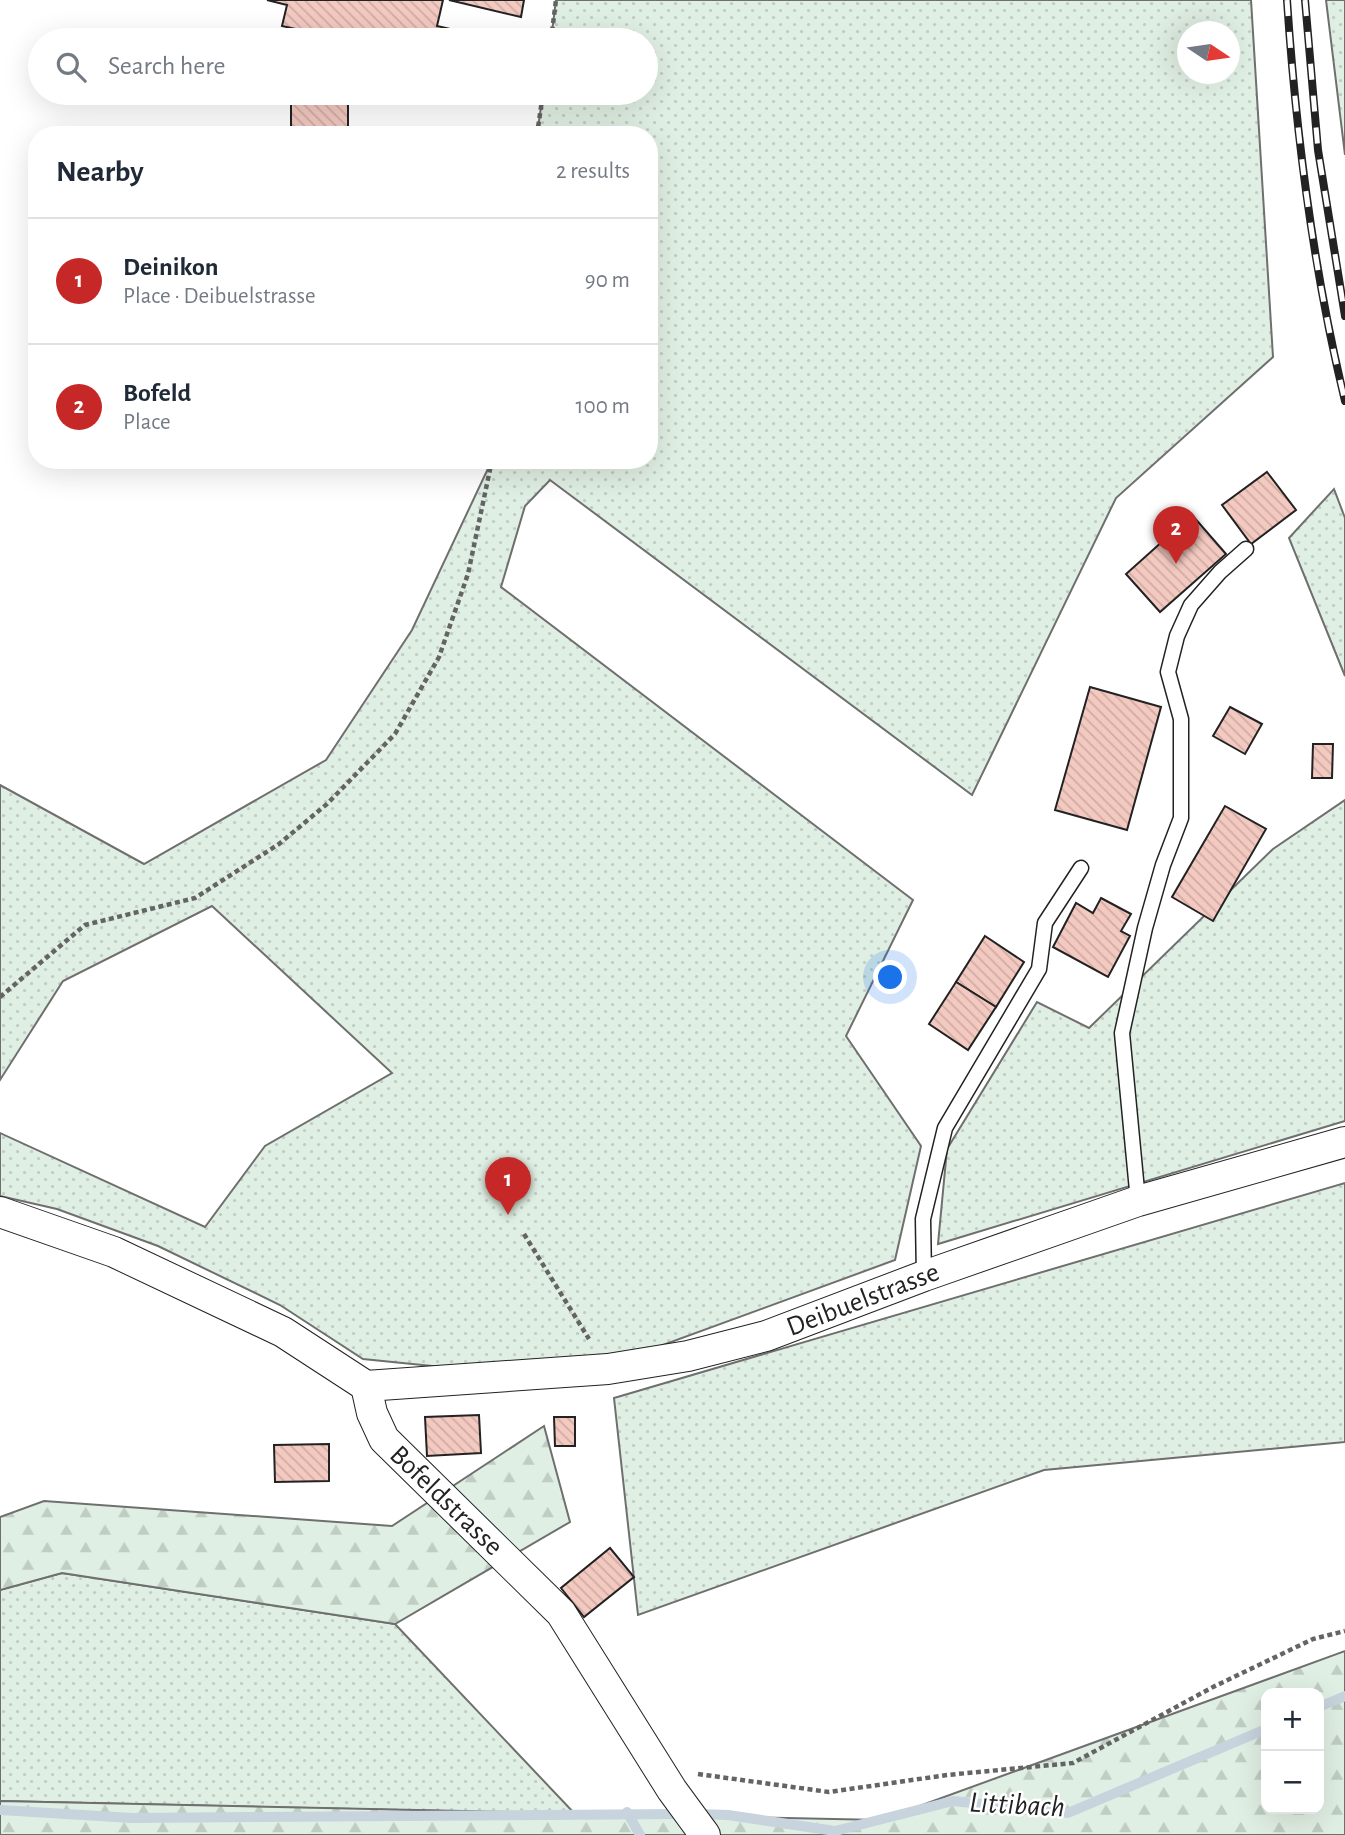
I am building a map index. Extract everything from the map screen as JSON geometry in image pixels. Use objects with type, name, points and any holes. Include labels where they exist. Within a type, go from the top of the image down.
[{"type":"street","name":"Deibuelstrasse","points":[[366,1386],[608,1369],[688,1356],[766,1336],[923,1276],[1138,1201],[1345,1142]]},
{"type":"street","points":[[0,1212],[114,1252],[283,1332],[366,1386]]},
{"type":"street","name":"Bofeldstrasse","points":[[366,1386],[372,1413],[384,1440],[561,1612],[666,1780],[705,1835]]},
{"type":"lane","points":[[1138,1201],[1122,1033],[1145,928],[1163,865],[1181,818],[1181,719],[1168,672],[1177,636],[1191,605],[1220,572],[1246,549]]},
{"type":"lane","points":[[923,1276],[923,1219],[944,1128],[1039,969],[1045,923],[1081,868]]},
{"type":"path","points":[[552,28],[556,0]]},
{"type":"path","points":[[538,126],[541,105]]},
{"type":"path","points":[[0,997],[85,925],[195,898],[279,844],[327,804],[395,734],[439,657],[468,574],[490,469]]},
{"type":"path","points":[[524,1234],[608,1369]]},
{"type":"path","points":[[666,1780],[829,1792],[947,1775],[1073,1763],[1213,1687],[1300,1645],[1345,1631]]},
{"type":"green space","points":[[556,0],[1251,0],[1273,357],[1116,498],[972,795],[550,480],[525,506],[501,587],[913,900],[846,1036],[921,1146],[895,1260],[611,1364],[442,1367],[363,1359],[280,1305],[158,1246],[57,1209],[0,1196],[0,1133],[205,1227],[265,1146],[392,1073],[212,906],[63,981],[0,1080],[0,785],[144,864],[326,760],[412,630],[488,469],[658,469],[658,126],[538,126],[541,105],[658,105],[658,28],[552,28]]},
{"type":"green space","points":[[1326,0],[1345,0],[1345,155]]},
{"type":"green space","points":[[1334,489],[1345,518],[1345,676],[1289,538]]},
{"type":"green space","points":[[1345,800],[1345,1121],[938,1244],[947,1149],[1037,1002],[1089,1028],[1273,849]]},
{"type":"green space","points":[[1345,1183],[1345,1442],[1044,1470],[638,1615],[614,1398]]},
{"type":"green space","points":[[544,1426],[570,1522],[395,1624],[62,1573],[0,1590],[0,1517],[44,1501],[392,1526]]},
{"type":"green space","points":[[62,1573],[395,1624],[575,1814],[0,1801],[0,1590]]},
{"type":"green space","points":[[1345,1651],[1345,1835],[0,1835],[0,1801],[881,1820]]},
{"type":"building","points":[[267,0],[443,0],[437,26],[446,28],[291,28],[282,26],[287,5]]},
{"type":"building","points":[[449,0],[524,0],[521,17]]},
{"type":"building","points":[[291,105],[348,105],[348,126],[291,126]]},
{"type":"building","points":[[1267,472],[1296,510],[1251,544],[1222,505]]},
{"type":"building","points":[[1192,515],[1226,554],[1160,612],[1126,574]]},
{"type":"building","points":[[1090,687],[1161,707],[1127,830],[1055,810]]},
{"type":"building","points":[[1230,707],[1262,724],[1245,754],[1213,736]]},
{"type":"building","points":[[1313,744],[1333,744],[1332,778],[1312,778]]},
{"type":"building","points":[[1225,806],[1266,829],[1213,921],[1172,897]]},
{"type":"building","points":[[1101,898],[1131,914],[1121,931],[1130,936],[1108,977],[1053,947],[1076,903],[1093,913]]},
{"type":"building","points":[[985,936],[1024,962],[996,1007],[956,982]]},
{"type":"building","points":[[956,982],[996,1007],[968,1050],[929,1024]]},
{"type":"building","points":[[479,1415],[481,1453],[427,1456],[425,1417]]},
{"type":"building","points":[[554,1417],[575,1417],[575,1446],[555,1446]]},
{"type":"building","points":[[329,1444],[329,1481],[275,1482],[274,1445]]},
{"type":"building","points":[[610,1548],[634,1577],[584,1617],[561,1588]]},
{"type":"waterway","name":"Littibach","points":[[1324,1705],[1345,1696]]},
{"type":"waterway","name":"Littibach","points":[[698,1814],[728,1815],[835,1831],[953,1801],[1068,1813],[1261,1731]]},
{"type":"waterway","name":"Littibach","points":[[0,1810],[132,1818],[682,1814]]},
{"type":"waterway","points":[[627,1812],[640,1835]]},
{"type":"railway","points":[[1287,0],[1307,202],[1345,401]]},
{"type":"railway","points":[[1305,0],[1318,150],[1345,316]]},
{"type":"place","name":"Bofeld","points":[[1176,564]]},
{"type":"place","name":"Deinikon","points":[[508,1215]]}]
